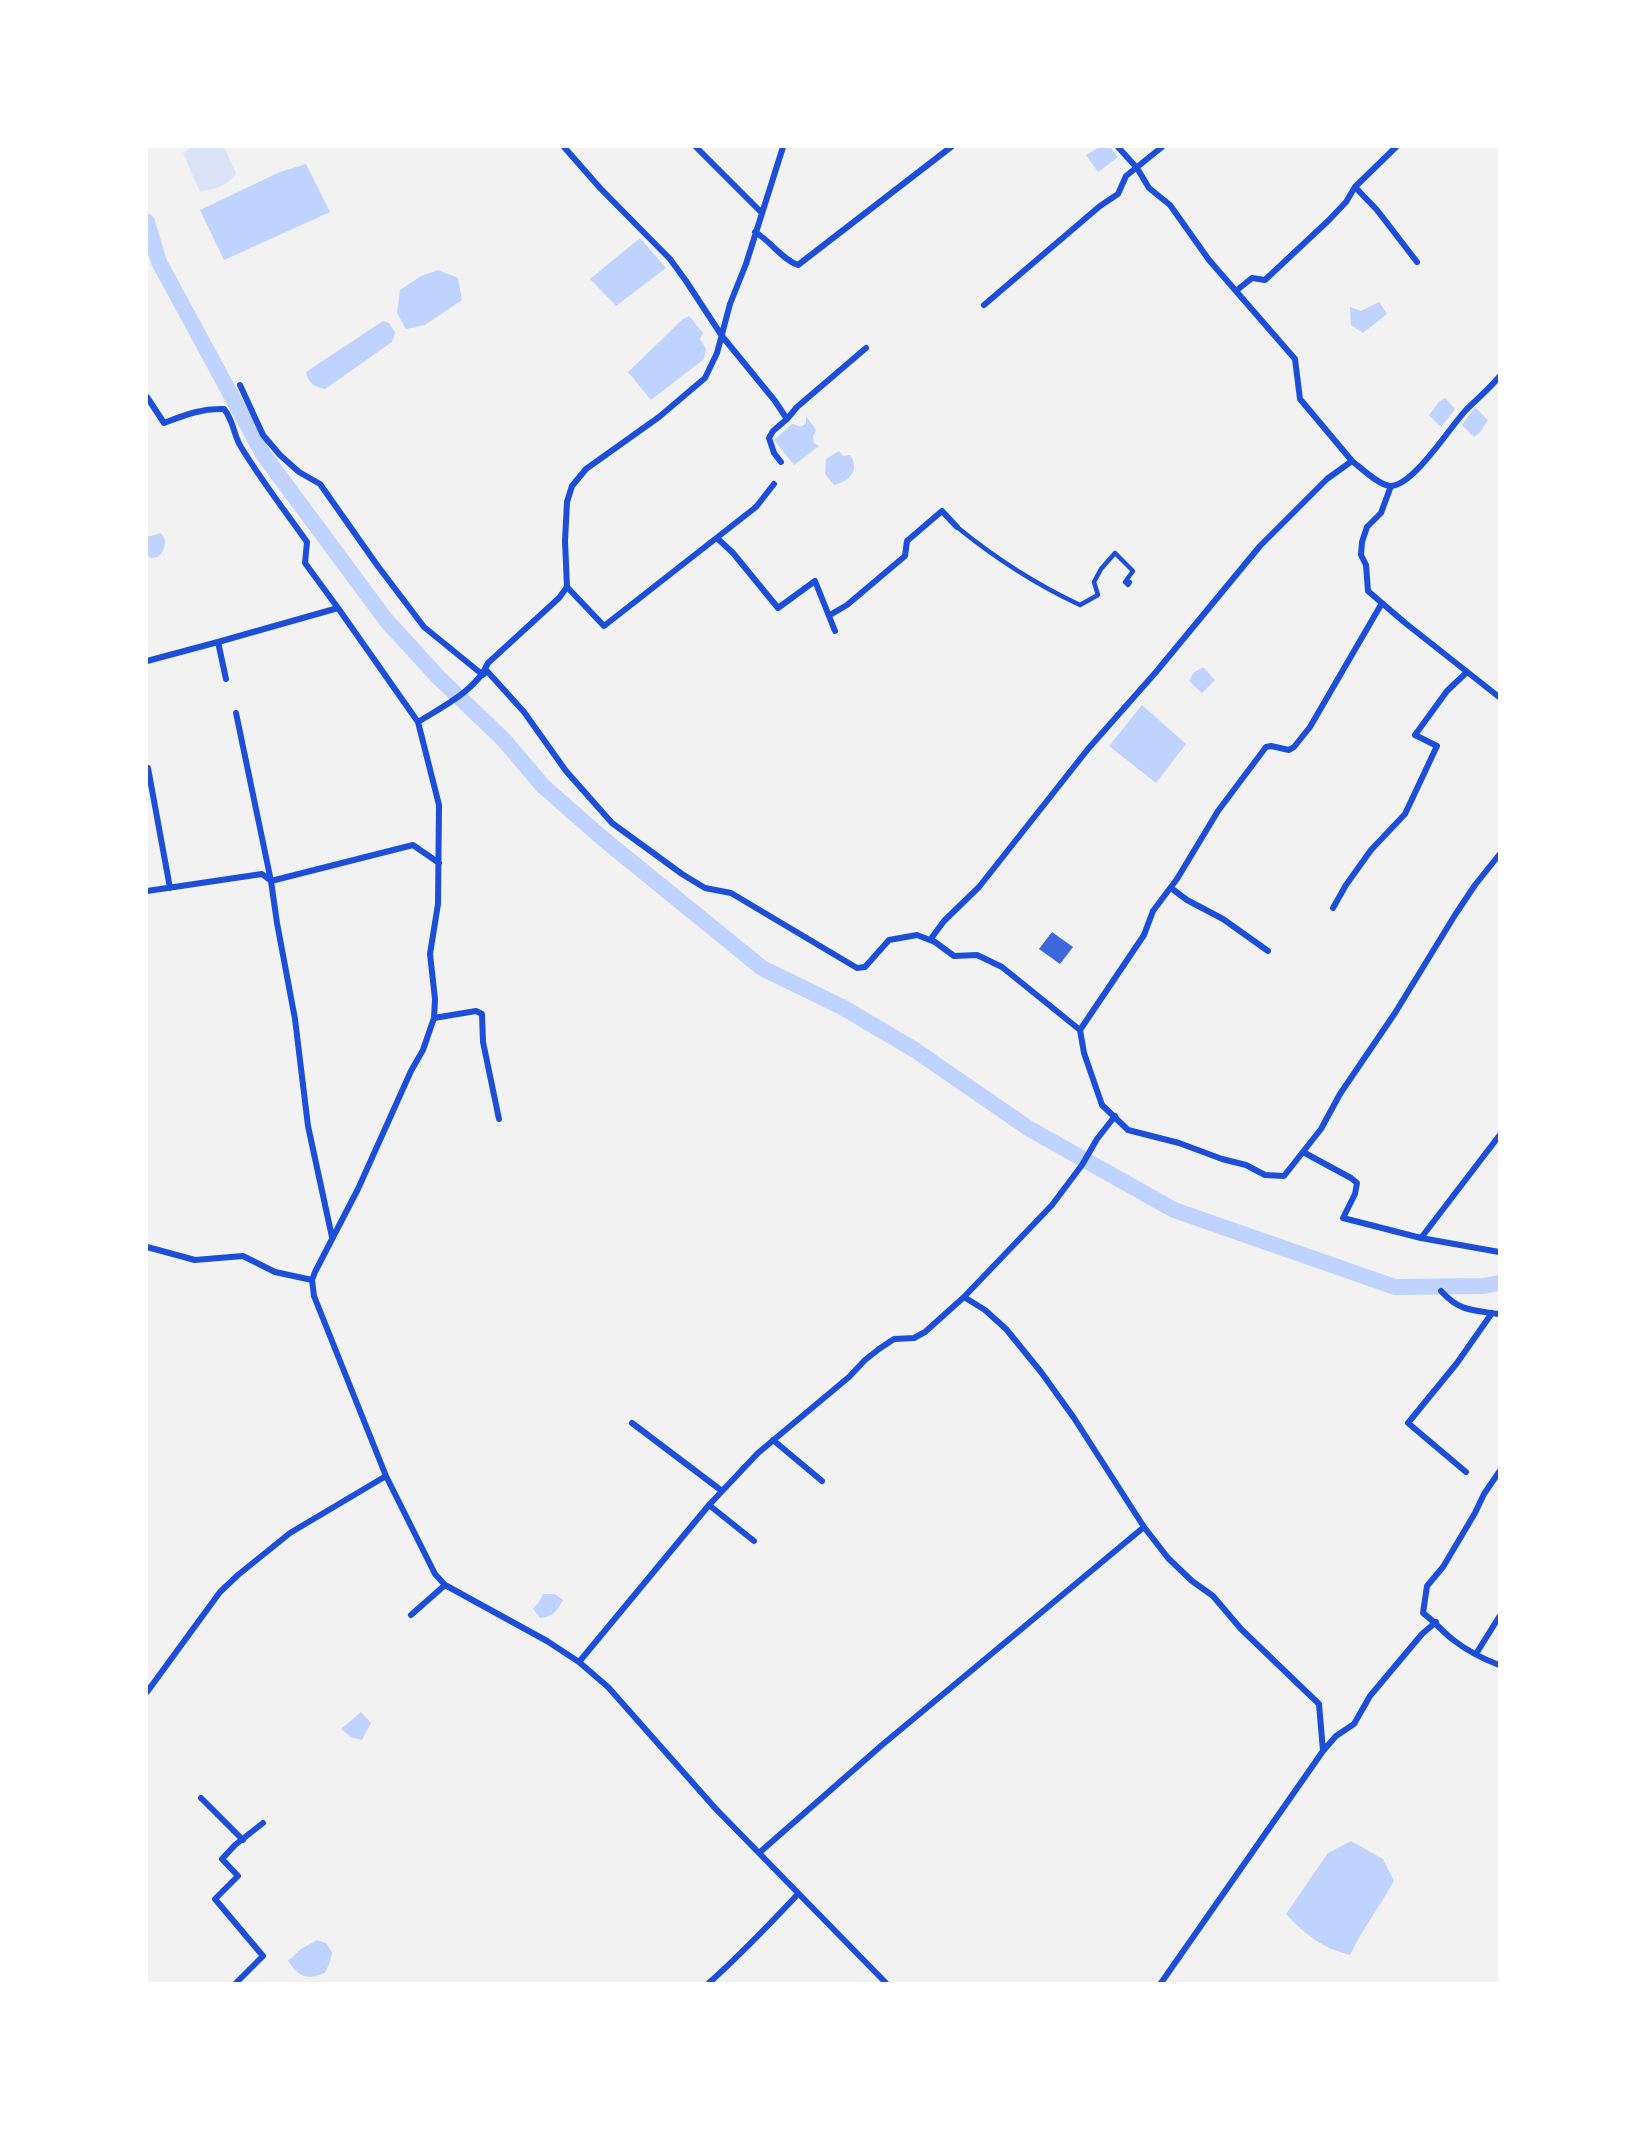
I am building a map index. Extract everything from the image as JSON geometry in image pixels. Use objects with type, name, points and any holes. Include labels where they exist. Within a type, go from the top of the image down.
[{"type":"street","points":[[564,147],[600,188],[670,259],[722,336],[787,419]]},
{"type":"street","points":[[696,147],[762,213]]},
{"type":"street","points":[[483,675],[488,663],[559,598],[567,587],[565,541],[567,502],[572,486],[586,469],[659,417],[705,378],[717,353],[730,304],[783,147]]},
{"type":"street","points":[[755,232],[771,243],[790,262],[798,265],[951,147]]},
{"type":"street","points":[[1118,147],[1137,168],[1149,188],[1170,205],[1209,260],[1295,359],[1300,399],[1352,462],[1381,484],[1391,486],[1400,483],[1424,462],[1464,411],[1499,377]]},
{"type":"street","points":[[984,305],[1100,206],[1118,194],[1126,176],[1162,147]]},
{"type":"street","points":[[1236,291],[1252,278],[1265,280],[1329,220],[1346,202],[1355,187],[1396,147]]},
{"type":"street","points":[[1355,187],[1377,210],[1417,262]]},
{"type":"street","points":[[781,462],[774,453],[769,438],[773,431],[797,407],[866,348]]},
{"type":"street","points":[[240,385],[263,435],[280,456],[320,484],[376,565],[424,627],[483,675]]},
{"type":"street","points":[[147,397],[164,423],[208,408],[224,410],[231,417],[239,443],[248,459],[307,542],[305,563],[418,722],[440,805],[438,904],[430,954],[435,999],[434,1018],[423,1050],[411,1071],[358,1189],[312,1280],[314,1296],[386,1476],[435,1574],[445,1585],[540,1636],[579,1662],[608,1687],[677,1766],[886,1983]]},
{"type":"street","points":[[930,940],[944,921],[979,887],[1081,758],[1156,672],[1260,546],[1327,478],[1352,462]]},
{"type":"street","points":[[567,587],[604,626],[756,507],[774,484]]},
{"type":"street","points":[[1391,486],[1381,513],[1367,527],[1362,542],[1361,555],[1366,565],[1368,591],[1499,697]]},
{"type":"street","points":[[830,615],[847,604],[905,556],[907,541],[942,511],[986,551],[1027,578],[1080,605],[1098,596],[1094,582],[1101,569],[1115,554],[1132,571],[1125,582],[1128,585],[1130,582]]},
{"type":"street","points":[[717,538],[733,553],[778,608],[814,582],[830,615],[834,631]]},
{"type":"street","points":[[1080,1030],[1137,945],[1154,911],[1171,888],[1218,811],[1266,747],[1289,750],[1310,727],[1382,603]]},
{"type":"street","points":[[147,661],[338,608]]},
{"type":"street","points":[[218,642],[226,679]]},
{"type":"street","points":[[418,722],[452,700],[487,671],[524,712],[566,771],[612,823],[682,874],[705,888],[731,893],[857,968],[865,967],[890,940],[916,935],[930,940],[954,956],[977,955],[1002,967],[1080,1030],[1084,1053],[1102,1105],[1128,1130],[1179,1143],[1221,1159],[1246,1165],[1265,1174],[1284,1176],[1321,1129],[1340,1095],[1395,1013],[1465,900],[1499,855]]},
{"type":"street","points":[[1333,908],[1371,850],[1405,814],[1437,746],[1415,735],[1447,691],[1467,672]]},
{"type":"street","points":[[236,712],[272,881],[276,922],[295,1019],[308,1126],[332,1237]]},
{"type":"street","points":[[148,768],[170,888]]},
{"type":"street","points":[[147,891],[262,874],[272,881],[413,845],[439,863]]},
{"type":"street","points":[[1171,888],[1204,910],[1223,919],[1268,951]]},
{"type":"street","points":[[434,1018],[476,1011],[483,1014],[483,1042],[499,1119]]},
{"type":"street","points":[[579,1662],[709,1505],[773,1440],[879,1349],[894,1339],[914,1338],[925,1332],[964,1298],[1052,1205],[1115,1116]]},
{"type":"street","points":[[1421,1239],[1499,1136]]},
{"type":"street","points":[[1303,1152],[1357,1183],[1355,1194],[1343,1218],[1421,1239],[1499,1252]]},
{"type":"street","points":[[147,1247],[195,1260],[243,1256],[274,1272],[312,1280]]},
{"type":"street","points":[[1441,1291],[1451,1302],[1462,1309],[1496,1314]]},
{"type":"street","points":[[964,1298],[985,1310],[1006,1329],[1041,1372],[1074,1418],[1144,1527],[1168,1557],[1192,1581],[1214,1596],[1241,1629],[1319,1704],[1323,1751]]},
{"type":"street","points":[[1466,1472],[1408,1424],[1496,1314]]},
{"type":"street","points":[[632,1423],[722,1491]]},
{"type":"street","points":[[773,1440],[822,1481]]},
{"type":"street","points":[[1499,1472],[1443,1567],[1427,1586],[1423,1613],[1436,1622],[1451,1639],[1499,1665]]},
{"type":"street","points":[[147,1692],[220,1592],[238,1575],[290,1533],[386,1476]]},
{"type":"street","points":[[709,1505],[754,1541]]},
{"type":"street","points":[[759,1853],[882,1745],[1144,1527]]},
{"type":"street","points":[[411,1615],[445,1585]]},
{"type":"street","points":[[1476,1654],[1499,1617]]},
{"type":"street","points":[[1161,1983],[1323,1751],[1336,1736],[1354,1724],[1370,1696],[1422,1634],[1436,1622]]},
{"type":"street","points":[[201,1798],[243,1840]]},
{"type":"street","points":[[237,1983],[263,1956],[215,1899],[238,1876],[222,1859],[235,1845],[263,1823]]},
{"type":"street","points":[[709,1983],[757,1939],[798,1894]]},
{"type":"shaded area","points":[[193,147],[224,147],[236,173],[221,186],[200,192],[183,153]]},
{"type":"water","points":[[1100,147],[1110,147],[1118,157],[1098,172],[1086,155]]},
{"type":"water","points":[[306,164],[330,212],[224,260],[200,210],[280,172]]},
{"type":"water","points":[[640,238],[666,268],[616,306],[590,279]]},
{"type":"water","points":[[438,270],[458,278],[462,300],[425,325],[406,329],[397,313],[400,290],[421,276]]},
{"type":"water","points":[[1379,302],[1387,314],[1363,333],[1351,325],[1350,307],[1361,311]]},
{"type":"water","points":[[689,316],[703,333],[700,339],[706,349],[704,359],[651,400],[628,372],[683,319]]},
{"type":"water","points":[[383,321],[389,323],[395,332],[392,342],[325,389],[310,382],[306,372]]},
{"type":"water","points":[[1445,398],[1455,409],[1441,427],[1429,415]]},
{"type":"water","points":[[1475,407],[1488,420],[1474,437],[1462,425]]},
{"type":"water","points":[[806,416],[816,430],[813,437],[814,443],[819,446],[794,465],[774,440],[792,424],[803,426],[806,423]]},
{"type":"water","points":[[839,451],[843,456],[850,455],[854,470],[845,481],[834,485],[825,474],[826,459]]},
{"type":"water","points":[[161,533],[165,542],[164,548],[158,557],[151,558],[147,555],[147,537]]},
{"type":"water","points":[[1203,667],[1215,680],[1202,693],[1189,681],[1193,673]]},
{"type":"water","points":[[1142,705],[1186,744],[1156,783],[1109,746]]},
{"type":"water","points":[[543,1594],[555,1594],[563,1600],[554,1613],[540,1618],[533,1609]]},
{"type":"water","points":[[361,1712],[371,1723],[362,1740],[351,1737],[341,1729]]},
{"type":"water","points":[[1351,1841],[1383,1859],[1394,1881],[1350,1955],[1315,1940],[1286,1914],[1328,1853]]},
{"type":"water","points":[[317,1940],[326,1943],[332,1952],[330,1962],[325,1973],[304,1976],[296,1971],[288,1961],[301,1949]]},
{"type":"building","points":[[1052,932],[1073,947],[1060,964],[1039,949]]},
{"type":"waterway","points":[[147,222],[159,262],[263,454],[386,620],[439,678],[503,739],[543,786],[601,837],[762,968],[842,1007],[915,1050],[1028,1128],[1174,1210],[1395,1287],[1483,1286],[1499,1283]]}]
